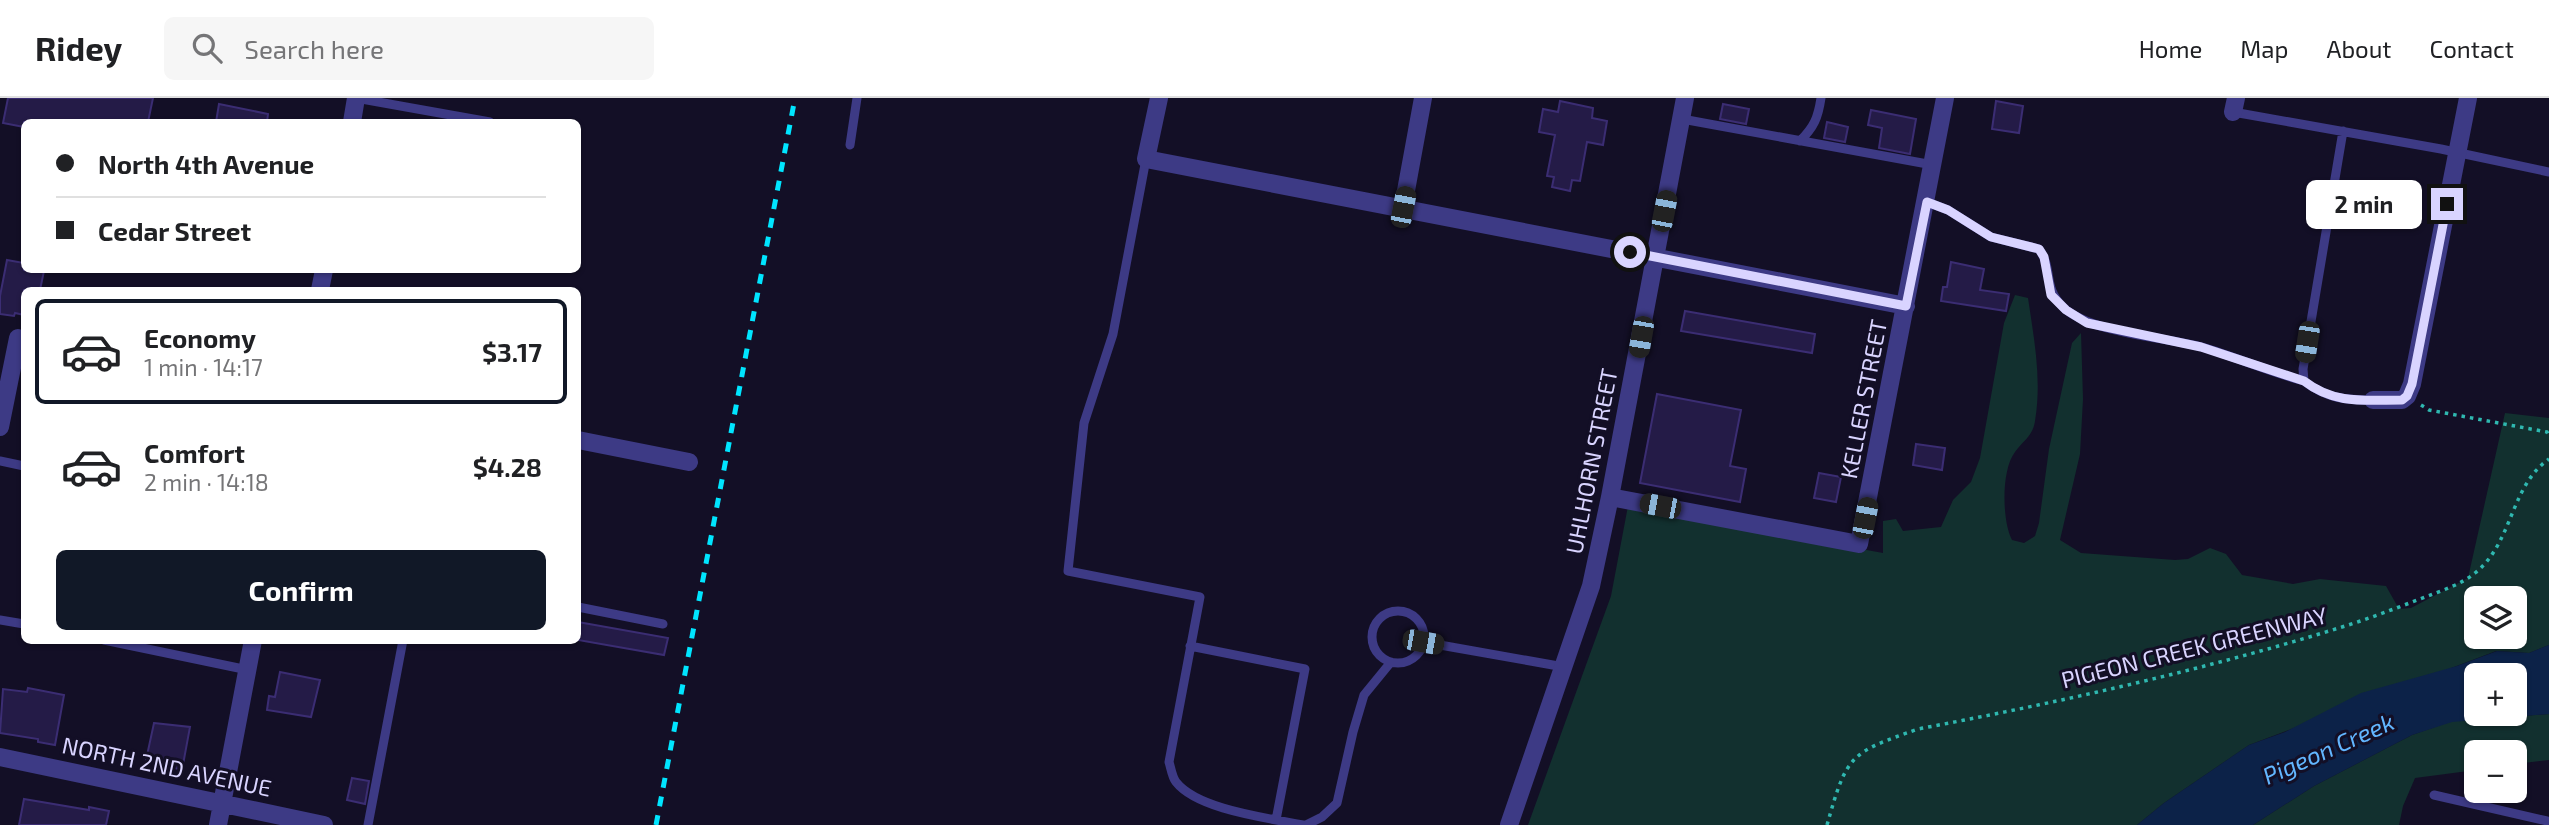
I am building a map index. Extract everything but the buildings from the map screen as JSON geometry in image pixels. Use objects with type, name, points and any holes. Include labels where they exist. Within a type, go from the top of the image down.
[{"type":"street","points":[[352,119],[356,98]]},
{"type":"street","points":[[1159,98],[1146,159],[1906,306]]},
{"type":"street","points":[[1403,207],[1423,98]]},
{"type":"street","name":"UHLHORN STREET","points":[[1509,825],[1591,586],[1685,98]]},
{"type":"street","name":"KELLER STREET","points":[[1610,497],[1859,544],[1945,98]]},
{"type":"street","points":[[2373,400],[2402,400],[2407,396],[2468,98]]},
{"type":"street","points":[[0,334],[21,338],[0,427]]},
{"type":"street","points":[[581,441],[689,462]]},
{"type":"street","points":[[218,825],[252,644]]},
{"type":"street","name":"NORTH 2ND AVENUE","points":[[0,757],[324,825]]},
{"type":"lane","points":[[356,98],[473,119]]},
{"type":"lane","points":[[850,145],[857,98]]},
{"type":"lane","points":[[1800,141],[1814,126],[1821,98]]},
{"type":"lane","points":[[2235,105],[2343,131],[2549,172]]},
{"type":"lane","points":[[1682,119],[1933,165]]},
{"type":"lane","points":[[2304,381],[2303,369],[2343,131]]},
{"type":"lane","points":[[1146,159],[1113,334],[1084,423],[1068,571],[1200,597],[1169,762],[1175,782],[1198,798],[1222,808],[1304,825],[1322,817],[1337,803],[1364,695],[1391,662]]},
{"type":"lane","points":[[1927,202],[1948,210],[1991,237],[2039,249],[2044,257],[2051,295],[2066,310],[2087,323],[2201,347],[2304,381],[2316,390],[2345,400],[2373,400]]},
{"type":"lane","points":[[0,461],[21,465]]},
{"type":"lane","points":[[581,608],[663,624]]},
{"type":"lane","points":[[1404,612],[1418,620],[1422,627],[1423,642],[1419,653],[1412,659],[1404,663],[1391,662],[1380,655],[1373,640],[1376,624],[1388,613],[1404,612]]},
{"type":"lane","points":[[0,620],[21,624]]},
{"type":"lane","points":[[1423,642],[1564,667]]},
{"type":"lane","points":[[123,644],[248,670]]},
{"type":"lane","points":[[368,825],[403,644]]},
{"type":"lane","points":[[1190,646],[1305,669],[1276,820]]},
{"type":"lane","points":[[2434,795],[2548,823]]},
{"type":"path","points":[[2407,396],[2429,410],[2547,432],[2549,436]]},
{"type":"path","name":"PIGEON CREEK GREENWAY","points":[[1827,825],[1848,765],[1869,746],[1918,729],[2235,659],[2372,618],[2474,575],[2489,561],[2500,545],[2527,483],[2537,467],[2549,459]]},
{"type":"green space","points":[[2015,295],[2028,298],[2038,390],[2032,431],[2010,460],[2007,471],[2004,496],[2006,521],[2012,540],[2024,543],[2035,536],[2049,449],[2072,343],[2081,333],[2083,399],[2080,454],[2060,540],[2081,553],[2175,560],[2188,559],[2210,548],[2226,554],[2242,575],[2293,584],[2320,579],[2386,586],[2399,609],[2411,608],[2468,578],[2505,413],[2549,418],[2549,645],[2529,653],[2496,651],[2249,745],[2164,803],[2137,825],[1528,825],[1611,596],[1628,506],[1883,553],[1883,521],[1896,519],[1903,531],[1941,527],[1953,500],[1971,482],[1980,458],[2004,323]]},
{"type":"green space","points":[[2549,714],[2549,760],[2527,763],[2527,740],[2464,740],[2464,772],[2415,778],[2403,806],[2399,825],[2253,825],[2314,786],[2412,735],[2452,721],[2464,720],[2464,726],[2527,726],[2527,716]]},
{"type":"water","points":[[2549,645],[2549,714],[2527,716],[2527,663],[2465,663],[2497,651],[2529,653]]},
{"type":"water","name":"Pigeon Creek","points":[[2464,663],[2464,721],[2452,722],[2412,735],[2314,786],[2253,825],[2137,825],[2164,803],[2249,745],[2285,732],[2361,693]]},
{"type":"railway","points":[[656,825],[795,98]]},
{"type":"route","points":[[1630,252],[1906,306],[1927,202],[1948,210],[1991,237],[2039,249],[2044,257],[2051,295],[2066,310],[2087,323],[2201,347],[2304,381],[2316,390],[2345,400],[2402,400],[2407,396],[2412,384],[2447,204]]}]
